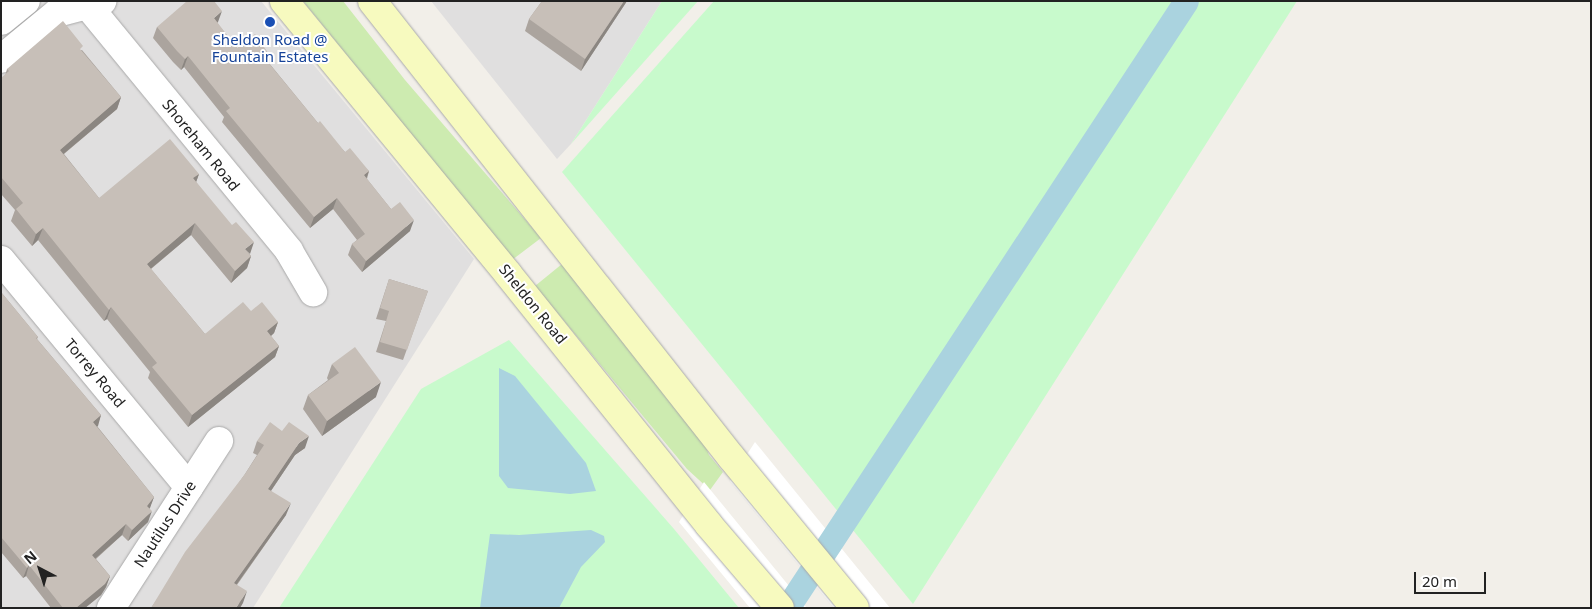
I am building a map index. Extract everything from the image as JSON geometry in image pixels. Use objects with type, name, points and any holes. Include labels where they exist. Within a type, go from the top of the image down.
[{"type":"main road","name":"Sheldon Road","points":[[284,1],[508,274],[709,525],[780,608]]},
{"type":"main road","points":[[372,1],[731,457],[855,608]]},
{"type":"street","points":[[1,21],[26,1]]},
{"type":"street","points":[[1,58],[57,13],[91,2]]},
{"type":"street","name":"Shoreham Road","points":[[91,2],[289,251],[313,292]]},
{"type":"street","name":"Torrey Road","points":[[1,260],[189,487]]},
{"type":"street","name":"Nautilus Drive","points":[[110,608],[219,441]]},
{"type":"shaded area","points":[[1,1],[261,1],[474,259],[253,608],[1,608]]},
{"type":"shaded area","points":[[431,1],[662,1],[571,144],[557,159]]},
{"type":"green space","points":[[303,1],[343,1],[405,80],[541,238],[512,260]]},
{"type":"green space","points":[[662,1],[698,1],[571,144]]},
{"type":"green space","points":[[714,1],[1297,1],[913,604],[562,172]]},
{"type":"green space","points":[[562,264],[704,442],[709,455],[723,472],[710,490],[687,469],[535,286]]},
{"type":"green space","points":[[509,340],[674,529],[739,608],[279,608],[421,389]]},
{"type":"water","points":[[499,368],[515,376],[586,463],[596,491],[570,494],[508,488],[499,476]]},
{"type":"water","points":[[591,530],[604,536],[605,542],[581,567],[559,608],[480,608],[490,534],[519,535]]},
{"type":"pier","points":[[755,442],[890,608],[834,608],[730,481]]},
{"type":"pier","points":[[704,482],[807,608],[750,608],[679,522]]},
{"type":"building","points":[[187,1],[214,1],[222,11],[214,18],[237,48],[255,34],[271,57],[267,61],[318,123],[320,121],[345,152],[350,148],[369,171],[364,175],[391,209],[400,202],[414,220],[366,261],[352,244],[365,234],[337,198],[314,217],[226,111],[230,108],[188,56],[185,59],[157,27]]},
{"type":"building","points":[[542,1],[624,1],[585,59],[529,19]]},
{"type":"building","points":[[63,21],[83,46],[80,49],[121,97],[60,150],[99,198],[170,139],[199,174],[193,178],[232,225],[236,222],[254,242],[245,249],[251,256],[235,271],[195,223],[147,264],[205,334],[243,302],[251,311],[262,302],[278,322],[267,331],[279,346],[192,415],[152,367],[157,363],[111,307],[109,310],[43,228],[36,234],[16,209],[23,203],[1,177],[1,78],[9,71],[7,69]]},
{"type":"building","points":[[389,279],[428,291],[407,350],[380,342],[389,311],[380,308]]},
{"type":"building","points":[[1,292],[38,337],[36,338],[101,415],[93,422],[154,497],[147,506],[152,511],[132,530],[126,524],[92,555],[110,576],[105,584],[76,608],[63,608],[29,565],[27,568],[1,537]]},
{"type":"building","points":[[355,347],[381,382],[327,421],[308,395],[339,373],[332,364]]},
{"type":"building","points":[[270,422],[282,431],[289,422],[309,436],[299,443],[268,489],[291,503],[234,583],[247,591],[236,608],[151,608],[185,552],[245,474],[264,445],[257,441]]},
{"type":"waterway","points":[[787,608],[1186,1]]},
{"type":"place","name":"Sheldon Road @ Fountain Estates","points":[[270,22]]}]
